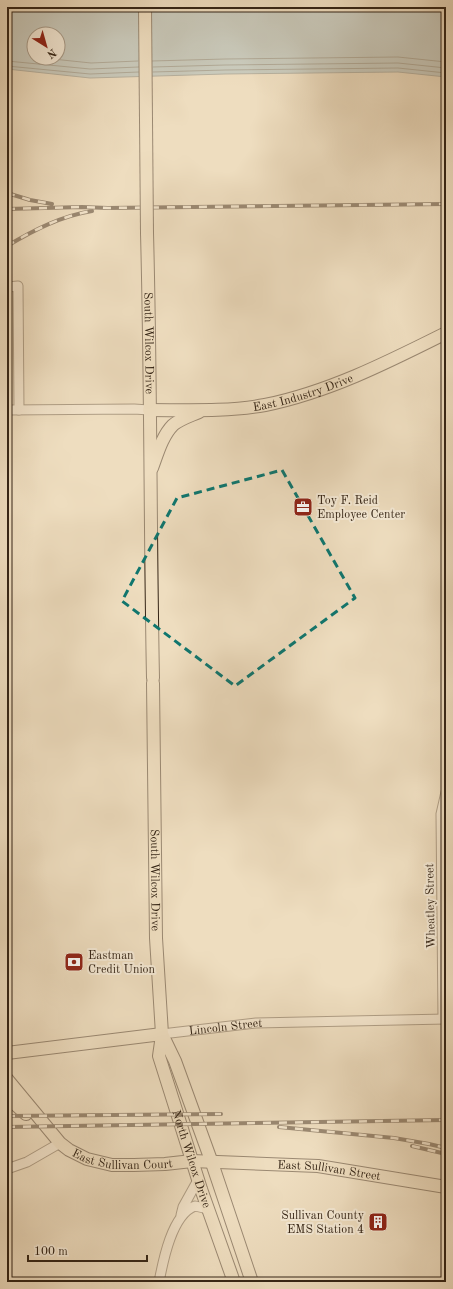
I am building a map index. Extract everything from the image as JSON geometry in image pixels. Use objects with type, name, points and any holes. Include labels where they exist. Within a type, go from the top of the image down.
[{"type":"main road","name":"South Wilcox Drive","points":[[145,7],[156,938],[162,1034],[175,1061],[212,1163]]},
{"type":"main road","name":"East Industry Drive","points":[[149,410],[229,410],[264,405],[297,397],[359,375],[446,333]]},
{"type":"main road","points":[[150,473],[164,437],[172,426],[182,419],[205,410]]},
{"type":"main road","name":"Lincoln Street","points":[[7,1053],[162,1034]]},
{"type":"main road","name":"North Wilcox Drive","points":[[162,1034],[159,1056],[198,1180],[234,1282]]},
{"type":"main road","name":"East Sullivan Court","points":[[7,1079],[60,1143],[69,1150],[88,1159],[112,1165],[134,1166],[192,1161],[212,1163]]},
{"type":"main road","points":[[7,1097],[21,1109],[44,1134],[60,1143]]},
{"type":"main road","name":"North Wilcox Drive","points":[[212,1163],[252,1282]]},
{"type":"main road","name":"East Sullivan Street","points":[[212,1163],[318,1166],[446,1187]]},
{"type":"street","points":[[7,287],[18,286],[19,410]]},
{"type":"street","points":[[7,410],[149,410]]},
{"type":"street","name":"Wheatley Street","points":[[445,1019],[441,814],[446,792]]},
{"type":"street","name":"Lincoln Street","points":[[162,1034],[256,1023],[445,1019]]},
{"type":"street","name":"East Sullivan Court","points":[[7,1169],[27,1162],[60,1143]]},
{"type":"street","points":[[180,1219],[183,1207],[198,1180]]},
{"type":"street","points":[[159,1282],[169,1240],[180,1219],[187,1210],[194,1206],[204,1208],[209,1211]]},
{"type":"highlighted area","points":[[282,470],[355,598],[235,686],[122,601],[177,498]]},
{"type":"water","points":[[7,7],[446,7],[446,77],[398,72],[225,74],[90,78],[7,69]]},
{"type":"railway","points":[[7,193],[30,200],[52,204]]},
{"type":"railway","points":[[7,209],[446,204]]},
{"type":"railway","points":[[7,246],[48,224],[69,216],[92,211]]},
{"type":"railway","points":[[7,1116],[221,1114]]},
{"type":"railway","points":[[7,1127],[446,1120]]},
{"type":"railway","points":[[279,1127],[394,1138],[446,1148]]},
{"type":"railway","points":[[412,1146],[446,1154]]},
{"type":"place","name":"Toy F. Reid Employee Center","points":[[303,507]]},
{"type":"place","name":"Eastman Credit Union","points":[[74,962]]},
{"type":"place","name":"Sullivan County EMS Station 4","points":[[378,1222]]}]
